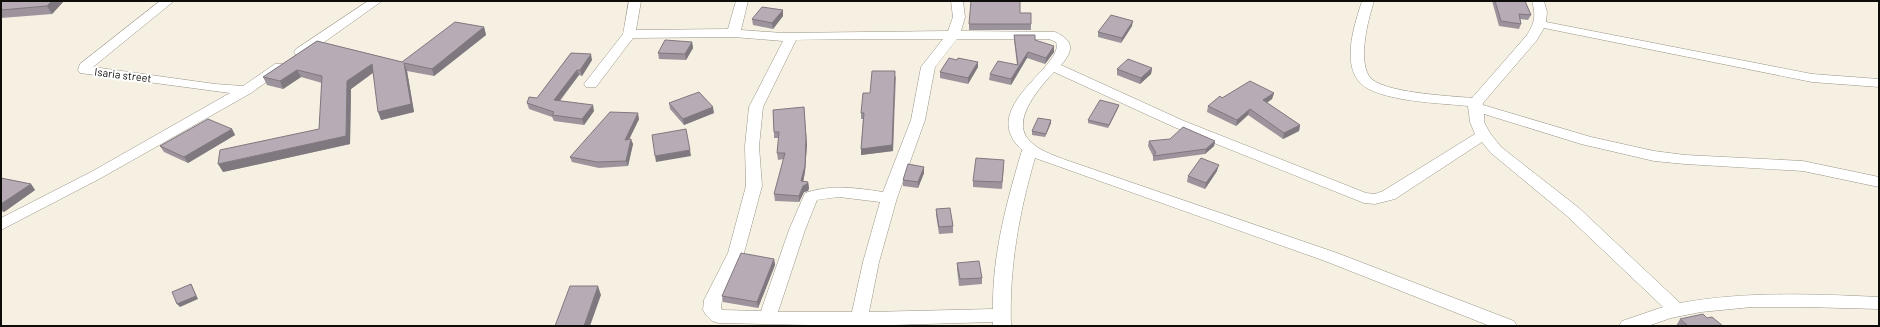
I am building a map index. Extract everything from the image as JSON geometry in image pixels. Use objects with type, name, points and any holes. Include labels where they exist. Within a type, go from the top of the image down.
[{"type":"street","name":"Isaria street","points":[[168,1],[94,58],[85,67],[85,70],[215,88],[246,90]]},
{"type":"street","points":[[1,225],[111,166],[246,90],[376,1]]},
{"type":"street","points":[[591,84],[629,34],[635,1]]},
{"type":"street","points":[[734,33],[742,1]]},
{"type":"street","points":[[860,319],[871,262],[889,198],[918,120],[928,67],[953,35],[959,17],[956,1]]},
{"type":"street","points":[[1368,1],[1360,26],[1359,47],[1363,78],[1379,90],[1390,94],[1476,105],[1562,133],[1653,156],[1706,162],[1779,164],[1854,175],[1879,182]]},
{"type":"street","points":[[1538,1],[1541,12],[1540,24],[1532,37],[1476,105],[1477,122],[1482,135],[1496,150],[1573,212],[1676,310]]},
{"type":"street","points":[[1540,24],[1812,78],[1879,83]]},
{"type":"street","points":[[629,34],[734,33],[791,36],[1051,35],[1062,40],[1064,46],[1062,54],[1040,79],[1018,109],[1015,129],[1020,140],[1030,149],[1061,163],[1331,258],[1508,326]]},
{"type":"street","points":[[791,36],[756,107],[752,146],[754,186],[736,253],[713,300],[712,310],[718,316],[767,318],[1002,320],[1004,259],[1010,223],[1030,149]]},
{"type":"street","points":[[1052,66],[1178,124],[1364,198],[1375,199],[1389,195],[1482,135]]},
{"type":"street","points":[[767,318],[797,230],[811,197],[818,193],[833,192],[889,198]]},
{"type":"street","points":[[1628,326],[1676,310],[1728,302],[1830,301],[1879,303]]},
{"type":"building","points":[[1,1],[52,1],[47,6],[1,10]]},
{"type":"building","points":[[971,1],[1020,1],[1020,13],[1031,13],[1031,24],[969,24]]},
{"type":"building","points":[[1495,1],[1525,1],[1531,15],[1519,14],[1521,24],[1501,21]]},
{"type":"building","points":[[762,7],[783,10],[772,23],[752,19]]},
{"type":"building","points":[[1111,15],[1133,21],[1122,38],[1098,32]]},
{"type":"building","points":[[455,22],[484,27],[432,69],[404,63],[411,104],[378,112],[372,64],[347,81],[346,136],[218,164],[220,150],[319,129],[322,76],[297,70],[280,81],[263,77],[317,41],[402,62]]},
{"type":"building","points":[[1014,35],[1035,35],[1035,40],[1054,46],[1046,58],[1028,52],[1011,79],[990,74],[998,61],[1018,65]]},
{"type":"building","points":[[665,40],[692,42],[685,54],[658,53]]},
{"type":"building","points":[[571,53],[591,54],[580,70],[577,70],[554,100],[593,105],[582,119],[552,115],[554,112],[527,103],[529,97],[537,98]]},
{"type":"building","points":[[949,58],[957,60],[958,58],[978,62],[968,78],[940,72]]},
{"type":"building","points":[[1128,59],[1152,68],[1141,78],[1117,69]]},
{"type":"building","points":[[872,71],[895,71],[892,145],[861,149],[864,113],[861,113],[863,93],[870,93]]},
{"type":"building","points":[[1250,81],[1274,93],[1263,100],[1300,125],[1284,133],[1250,109],[1237,120],[1208,106],[1220,96],[1222,98]]},
{"type":"building","points":[[699,92],[713,107],[683,119],[669,103]]},
{"type":"building","points":[[1100,100],[1119,105],[1109,125],[1088,120]]},
{"type":"building","points":[[804,107],[806,138],[805,166],[801,181],[808,182],[803,186],[799,196],[774,194],[785,153],[777,153],[779,132],[774,132],[773,110]]},
{"type":"building","points":[[610,112],[638,113],[625,140],[631,139],[626,161],[597,162],[570,157]]},
{"type":"building","points":[[1038,118],[1051,120],[1046,134],[1032,131]]},
{"type":"building","points":[[208,119],[232,129],[184,157],[160,146]]},
{"type":"building","points":[[1183,127],[1215,141],[1206,149],[1153,156],[1156,153],[1149,141],[1170,139]]},
{"type":"building","points":[[686,129],[690,150],[655,156],[652,135]]},
{"type":"building","points":[[976,158],[1004,160],[1002,182],[973,181]]},
{"type":"building","points":[[1201,158],[1219,165],[1206,183],[1188,176]]},
{"type":"building","points":[[908,164],[924,167],[918,182],[903,180]]},
{"type":"building","points":[[1,178],[31,184],[1,204]]},
{"type":"building","points":[[950,208],[953,226],[939,227],[936,209]]},
{"type":"building","points":[[741,253],[774,259],[757,302],[722,296]]},
{"type":"building","points":[[979,261],[982,278],[960,279],[957,263]]},
{"type":"building","points":[[191,284],[196,296],[177,304],[172,292]]},
{"type":"building","points":[[570,286],[598,286],[584,326],[555,326]]},
{"type":"building","points":[[1703,314],[1707,318],[1712,317],[1723,326],[1688,326],[1680,319]]}]
